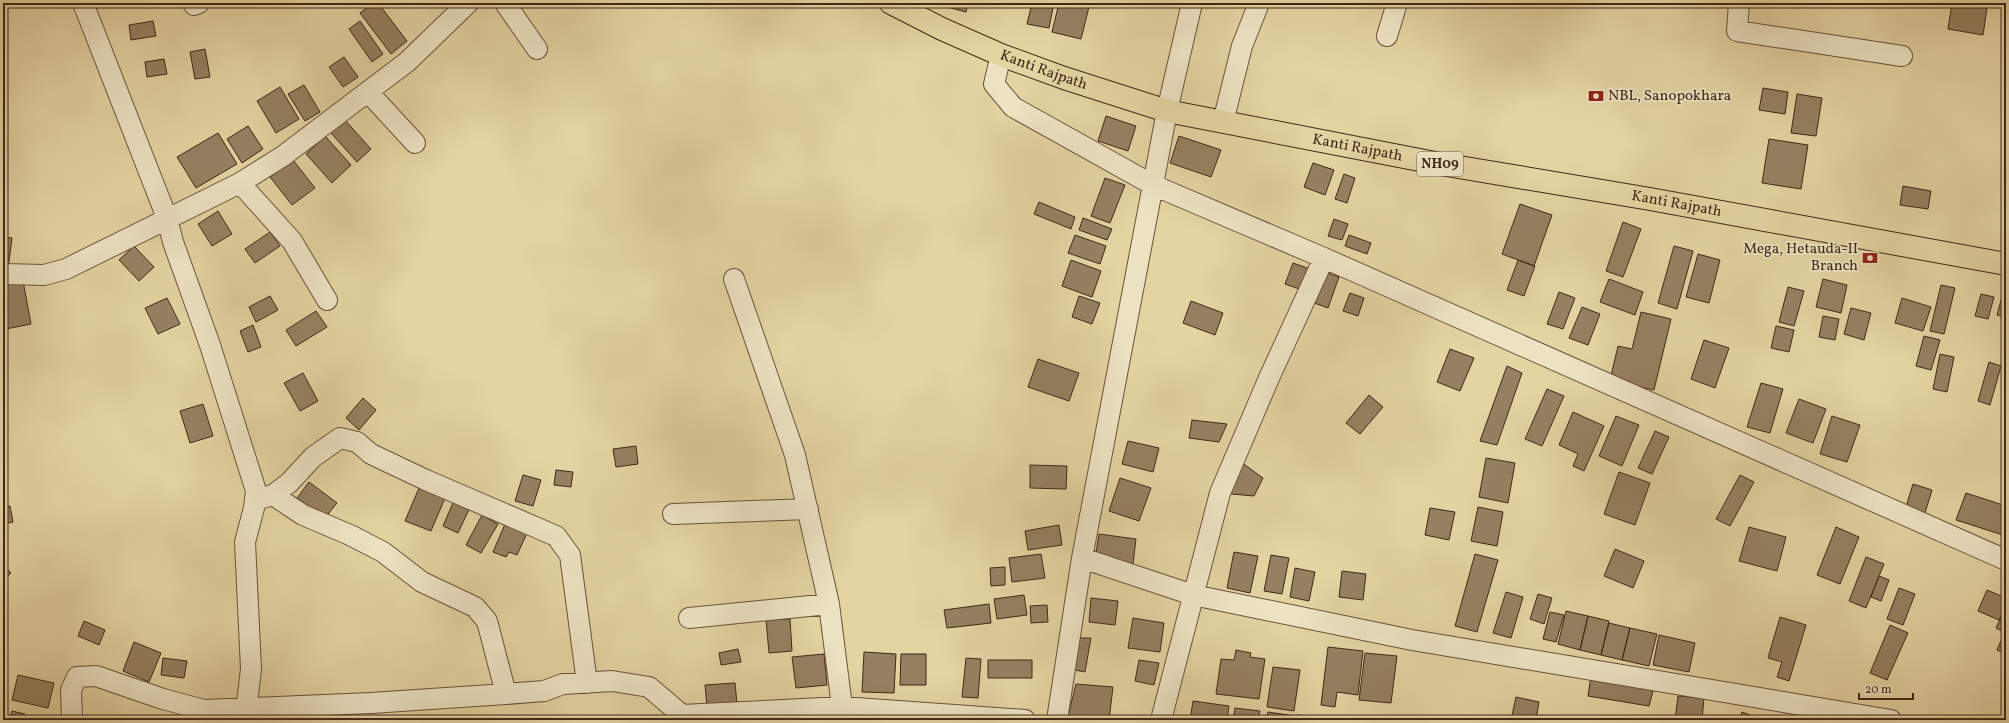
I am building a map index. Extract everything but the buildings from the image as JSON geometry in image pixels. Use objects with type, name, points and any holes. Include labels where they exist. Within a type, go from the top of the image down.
[{"type":"main road","name":"Kanti Rajpath","points":[[891,3],[942,30],[1000,55],[1064,78],[1167,111],[1435,163],[1650,198],[2006,264]]},
{"type":"street","points":[[82,3],[167,218],[173,242],[210,345],[256,491],[264,497],[350,535],[383,552],[422,582],[475,607],[487,621],[506,694]]},
{"type":"street","points":[[3,274],[44,275],[66,269],[240,183],[283,156],[407,62],[468,3]]},
{"type":"street","points":[[505,3],[537,49]]},
{"type":"street","points":[[1058,720],[1082,558],[1167,111],[1192,3]]},
{"type":"street","points":[[1223,122],[1242,46],[1259,3]]},
{"type":"street","points":[[1387,36],[1397,3]]},
{"type":"street","points":[[1739,3],[1737,31],[1902,56]]},
{"type":"street","points":[[1000,55],[994,84],[1013,107],[1153,185],[1324,258],[2006,560]]},
{"type":"street","points":[[368,92],[414,143]]},
{"type":"street","points":[[240,183],[292,241],[326,300]]},
{"type":"street","points":[[1161,720],[1220,493],[1269,378],[1324,258]]},
{"type":"street","points":[[734,279],[795,455],[829,604],[842,707]]},
{"type":"street","points":[[246,714],[251,669],[245,542],[264,497],[289,483],[313,457],[340,438],[357,442],[371,454],[426,480],[556,536],[570,555],[587,683]]},
{"type":"street","points":[[673,514],[808,509]]},
{"type":"street","points":[[1082,558],[1193,595],[1483,653],[1561,664],[1891,720]]},
{"type":"street","points":[[689,618],[829,604]]},
{"type":"street","points":[[72,720],[71,690],[77,677],[96,676],[163,699],[204,710],[246,714],[370,712],[506,694],[544,691],[563,684],[612,681],[649,687],[682,715],[842,707],[1025,720]]},
{"type":"place","name":"NBL, Sanopokhara","points":[[1596,96]]},
{"type":"place","name":"Mega, Hetauda-II Branch","points":[[1870,258]]}]
